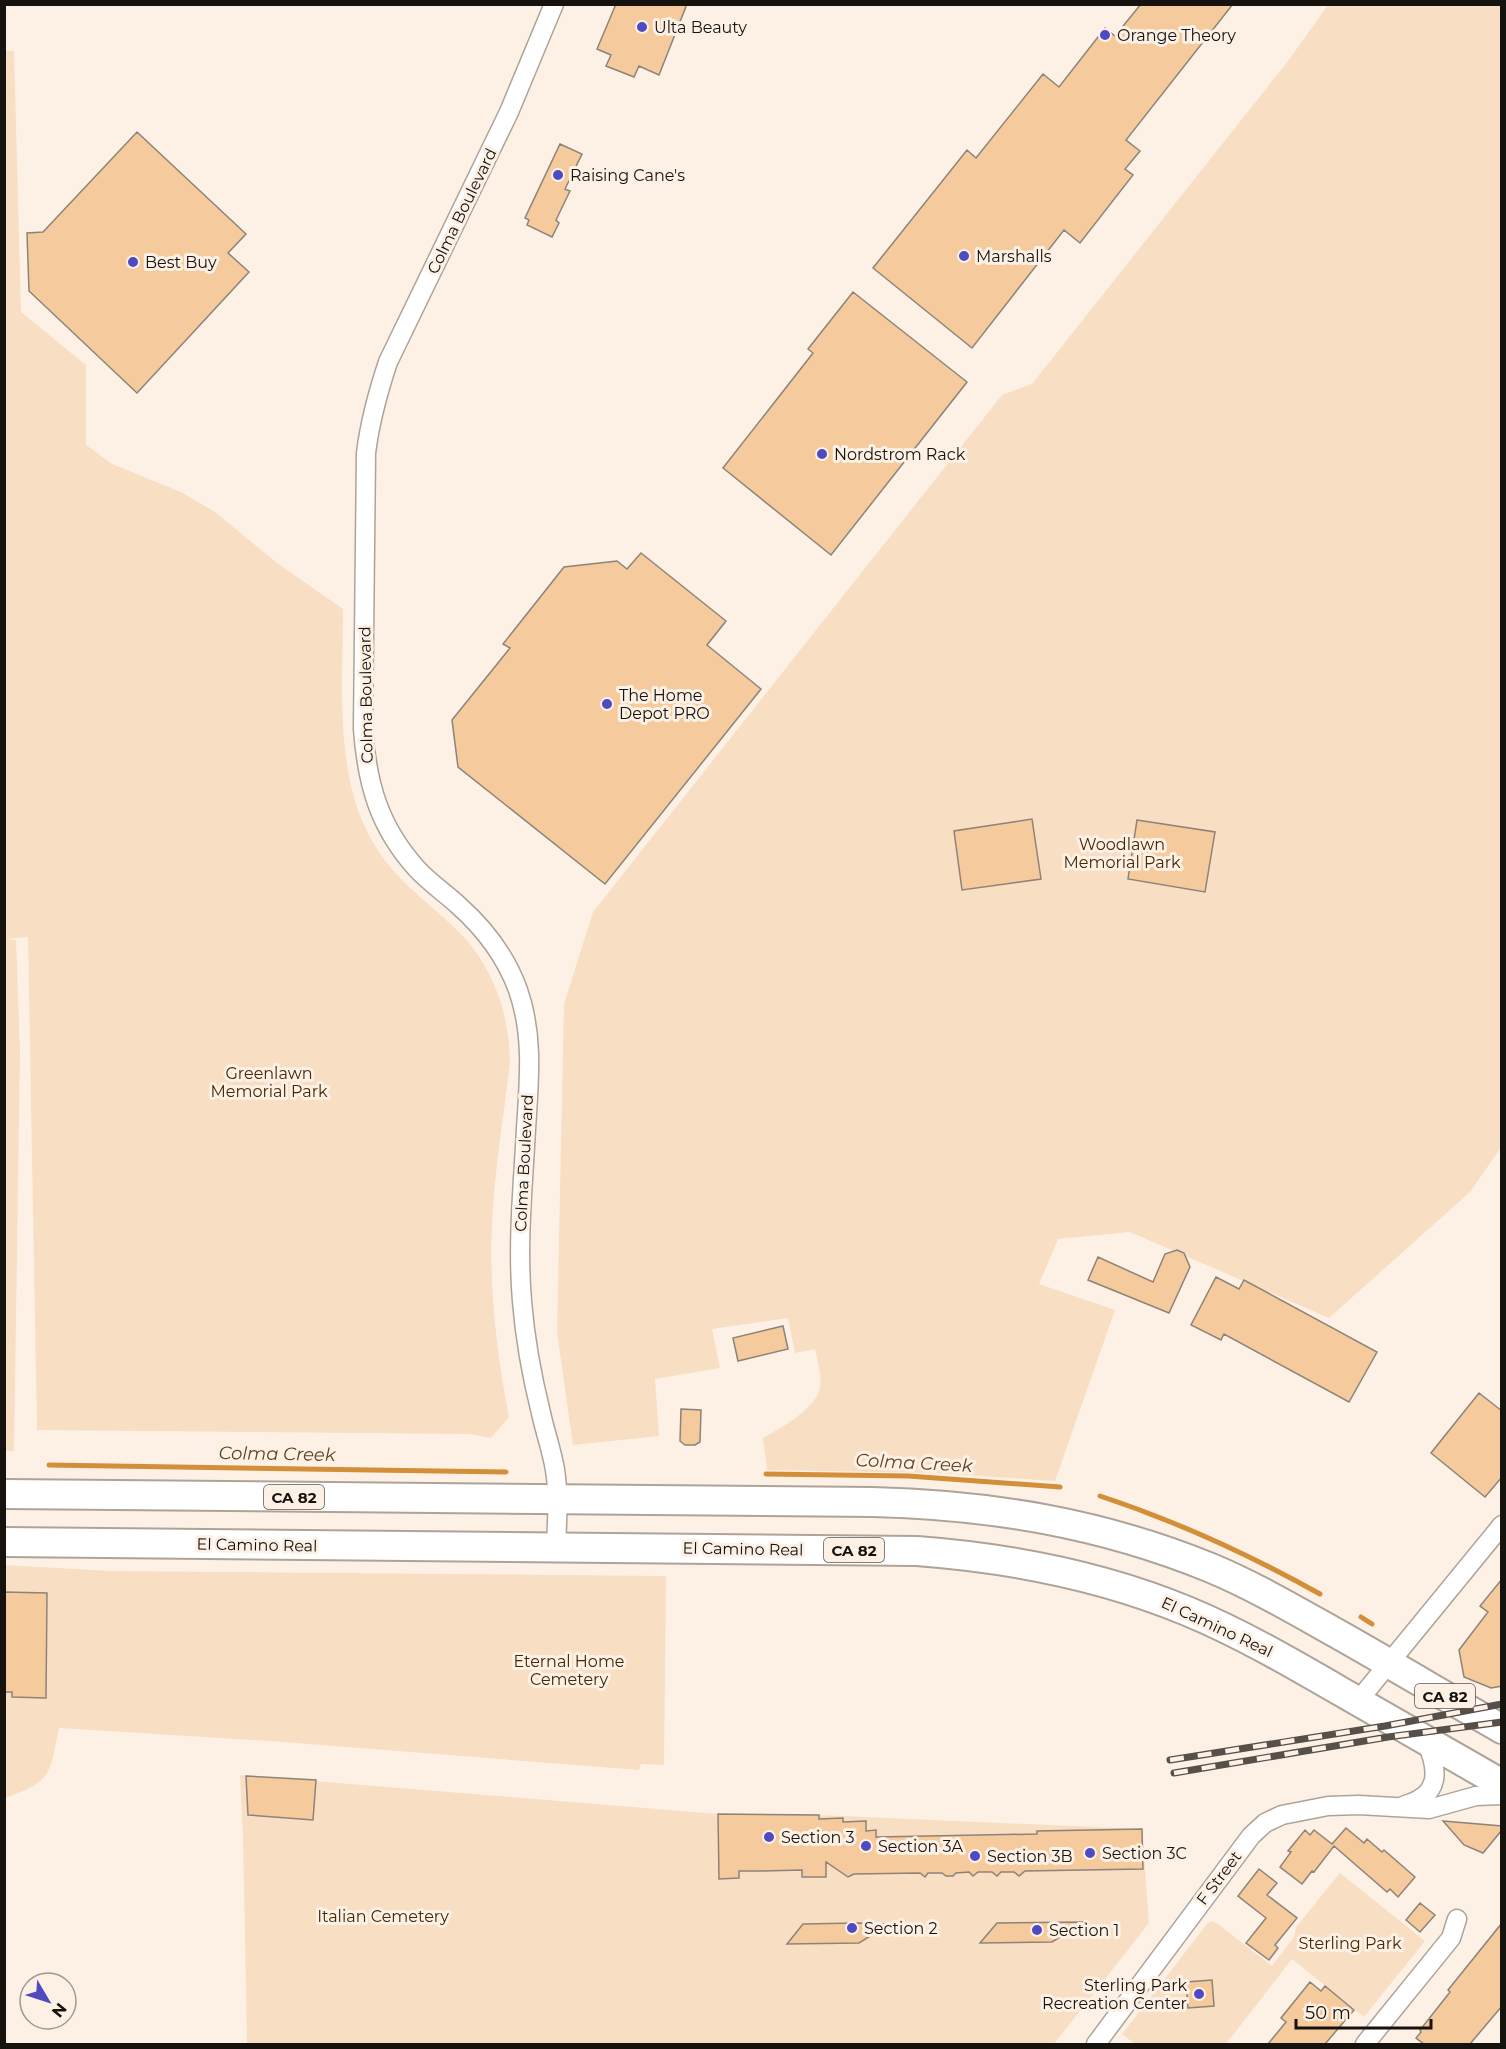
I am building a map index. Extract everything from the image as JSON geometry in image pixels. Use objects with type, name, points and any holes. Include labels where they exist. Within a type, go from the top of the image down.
[{"type":"main road","name":"CA 82","points":[[4,1494],[923,1503],[981,1508],[1040,1517],[1117,1535],[1209,1568],[1298,1611],[1502,1729]]},
{"type":"main road","name":"El Camino Real","points":[[4,1542],[917,1551],[976,1556],[1035,1565],[1111,1584],[1203,1617],[1274,1653],[1502,1784]]},
{"type":"street","name":"Colma Boulevard","points":[[554,4],[509,112],[388,362],[378,393],[369,428],[366,453],[363,729],[370,781],[383,820],[400,848],[418,871],[475,921],[490,939],[517,988],[524,1011],[529,1062],[520,1229],[522,1301],[533,1376],[555,1471],[556,1548]]},
{"type":"street","points":[[1358,1701],[1502,1525]]},
{"type":"street","name":"F Street","points":[[1398,1808],[1418,1802],[1430,1792],[1435,1771],[1433,1756],[1426,1741]]},
{"type":"street","name":"F Street","points":[[1096,2044],[1251,1836],[1265,1823],[1282,1815],[1328,1806],[1359,1805],[1429,1809],[1476,1796],[1502,1795]]},
{"type":"street","points":[[1365,2044],[1451,1938],[1457,1919]]},
{"type":"green space","name":"Woodlawn Memorial Park","points":[[1328,5],[1501,5],[1502,1146],[1470,1192],[1329,1318],[1130,1232],[1058,1239],[1039,1284],[1115,1310],[1055,1481],[936,1473],[767,1470],[763,1438],[806,1409],[818,1394],[820,1386],[820,1372],[815,1349],[795,1353],[788,1318],[712,1329],[720,1368],[655,1379],[659,1436],[573,1445],[557,1332],[564,1004],[593,912],[1002,395],[1032,384],[1288,61]]},
{"type":"green space","name":"Greenlawn Memorial Park","points":[[5,51],[14,51],[21,312],[86,365],[86,445],[112,464],[181,492],[215,512],[277,563],[343,609],[342,692],[345,750],[349,778],[366,829],[385,861],[396,874],[472,947],[490,977],[503,1009],[510,1062],[495,1185],[491,1250],[498,1346],[509,1417],[491,1438],[469,1434],[37,1430],[28,937],[5,939]]},
{"type":"green space","points":[[5,939],[16,940],[20,1051],[14,1451],[5,1451]]},
{"type":"green space","name":"Eternal Home Cemetery","points":[[4,1565],[110,1571],[666,1576],[664,1765],[641,1764],[639,1770],[270,1741],[59,1728],[50,1766],[41,1781],[5,1798]]},
{"type":"green space","name":"Italian Cemetery","points":[[240,1775],[718,1814],[819,1815],[1142,1829],[1149,1923],[1054,2044],[247,2044]]},
{"type":"green space","name":"Sterling Park","points":[[1340,1873],[1425,1941],[1364,2017],[1292,1959],[1226,2044],[1135,2044],[1122,2034],[1207,1924],[1212,1921],[1218,1924],[1272,1966],[1294,1937],[1296,1927]]},
{"type":"building","name":"Ulta Beauty","points":[[616,4],[687,4],[659,75],[639,66],[634,77],[606,66],[611,55],[597,49]]},
{"type":"building","points":[[1141,4],[1233,4],[1126,140],[1140,151],[1125,169],[1133,175],[1080,243],[1064,230],[972,348],[873,268],[967,150],[976,158],[1043,74],[1059,87],[1105,28],[1115,36]]},
{"type":"building","name":"Best Buy","points":[[137,132],[246,234],[228,253],[249,272],[137,393],[29,291],[27,233],[43,232]]},
{"type":"building","name":"Raising Cane's","points":[[560,144],[582,154],[565,189],[570,191],[556,220],[559,223],[552,237],[527,225],[529,220],[525,218]]},
{"type":"building","name":"Nordstrom Rack","points":[[853,292],[967,382],[831,555],[723,468],[813,353],[808,349]]},
{"type":"building","name":"The Home Depot PRO","points":[[641,553],[726,621],[707,645],[761,689],[605,884],[458,767],[452,720],[510,648],[503,644],[564,567],[617,561],[627,569]]},
{"type":"building","points":[[1032,819],[1041,879],[962,890],[954,831]]},
{"type":"building","points":[[1137,820],[1215,832],[1205,892],[1128,879]]},
{"type":"building","points":[[1177,1250],[1184,1253],[1190,1267],[1169,1313],[1088,1280],[1098,1257],[1153,1282],[1165,1254]]},
{"type":"building","points":[[1216,1277],[1239,1289],[1244,1280],[1377,1352],[1349,1402],[1224,1334],[1221,1340],[1191,1325]]},
{"type":"building","points":[[783,1326],[788,1349],[738,1361],[733,1338]]},
{"type":"building","points":[[1479,1393],[1502,1411],[1502,1477],[1485,1497],[1431,1453]]},
{"type":"building","points":[[681,1409],[701,1410],[700,1442],[695,1445],[685,1445],[680,1441]]},
{"type":"building","points":[[1502,1579],[1502,1686],[1491,1688],[1464,1677],[1459,1650],[1488,1612],[1480,1606]]},
{"type":"building","points":[[4,1592],[47,1593],[46,1698],[12,1697],[12,1692],[4,1692]]},
{"type":"building","points":[[246,1776],[316,1780],[313,1820],[248,1815]]},
{"type":"building","points":[[718,1814],[819,1815],[819,1819],[843,1818],[843,1822],[866,1821],[866,1831],[876,1830],[876,1837],[1037,1834],[1037,1831],[1142,1829],[1143,1869],[1025,1871],[1019,1876],[1014,1872],[1001,1872],[997,1876],[992,1872],[978,1872],[973,1876],[969,1872],[956,1873],[953,1876],[928,1873],[925,1877],[920,1873],[854,1874],[848,1877],[826,1862],[826,1877],[802,1877],[802,1870],[739,1871],[739,1878],[719,1879]]},
{"type":"building","points":[[1443,1821],[1502,1826],[1502,1830],[1483,1853],[1464,1845]]},
{"type":"building","points":[[1346,1828],[1364,1843],[1367,1839],[1382,1852],[1384,1850],[1415,1877],[1398,1897],[1390,1889],[1387,1892],[1334,1846],[1302,1884],[1280,1867],[1291,1852],[1288,1851],[1305,1830],[1310,1835],[1314,1830],[1332,1844]]},
{"type":"building","points":[[1259,1869],[1277,1883],[1267,1895],[1297,1918],[1275,1945],[1278,1948],[1269,1960],[1246,1943],[1266,1918],[1238,1896]]},
{"type":"building","points":[[1420,1903],[1435,1915],[1420,1932],[1406,1920]]},
{"type":"building","name":"Section 1","points":[[1085,1922],[1052,1942],[980,1943],[997,1923]]},
{"type":"building","points":[[1502,1923],[1502,2006],[1470,2044],[1424,2044],[1416,2038],[1420,2030],[1450,1992],[1448,1990]]},
{"type":"building","name":"Section 2","points":[[803,1924],[890,1924],[859,1943],[787,1944]]},
{"type":"building","name":"Sterling Park Recreation Center","points":[[1212,1980],[1214,2006],[1188,2008],[1186,1982]]},
{"type":"building","points":[[1310,1982],[1321,1991],[1325,1986],[1354,2010],[1325,2044],[1268,2044],[1286,2022],[1281,2018]]},
{"type":"waterway","name":"Colma Creek","points":[[49,1465],[506,1472]]},
{"type":"waterway","name":"Colma Creek","points":[[766,1474],[908,1476],[1060,1487]]},
{"type":"waterway","name":"Colma Creek","points":[[1100,1496],[1157,1516],[1212,1540],[1320,1594]]},
{"type":"waterway","name":"Colma Creek","points":[[1361,1617],[1372,1624]]},
{"type":"railway","points":[[1170,1760],[1385,1726],[1502,1704]]},
{"type":"railway","points":[[1174,1773],[1388,1737],[1502,1722]]},
{"type":"place","name":"Ulta Beauty","points":[[642,27]]},
{"type":"place","name":"Orange Theory","points":[[1105,35]]},
{"type":"place","name":"Raising Cane's","points":[[558,175]]},
{"type":"place","name":"Marshalls","points":[[964,256]]},
{"type":"place","name":"Best Buy","points":[[133,262]]},
{"type":"place","name":"Nordstrom Rack","points":[[822,454]]},
{"type":"place","name":"The Home Depot PRO","points":[[607,704]]},
{"type":"place","name":"Section 3","points":[[769,1837]]},
{"type":"place","name":"Section 3A","points":[[866,1846]]},
{"type":"place","name":"Section 3C","points":[[1090,1853]]},
{"type":"place","name":"Section 3B","points":[[975,1856]]},
{"type":"place","name":"Section 2","points":[[852,1928]]},
{"type":"place","name":"Section 1","points":[[1037,1930]]},
{"type":"place","name":"Sterling Park Recreation Center","points":[[1199,1994]]}]
